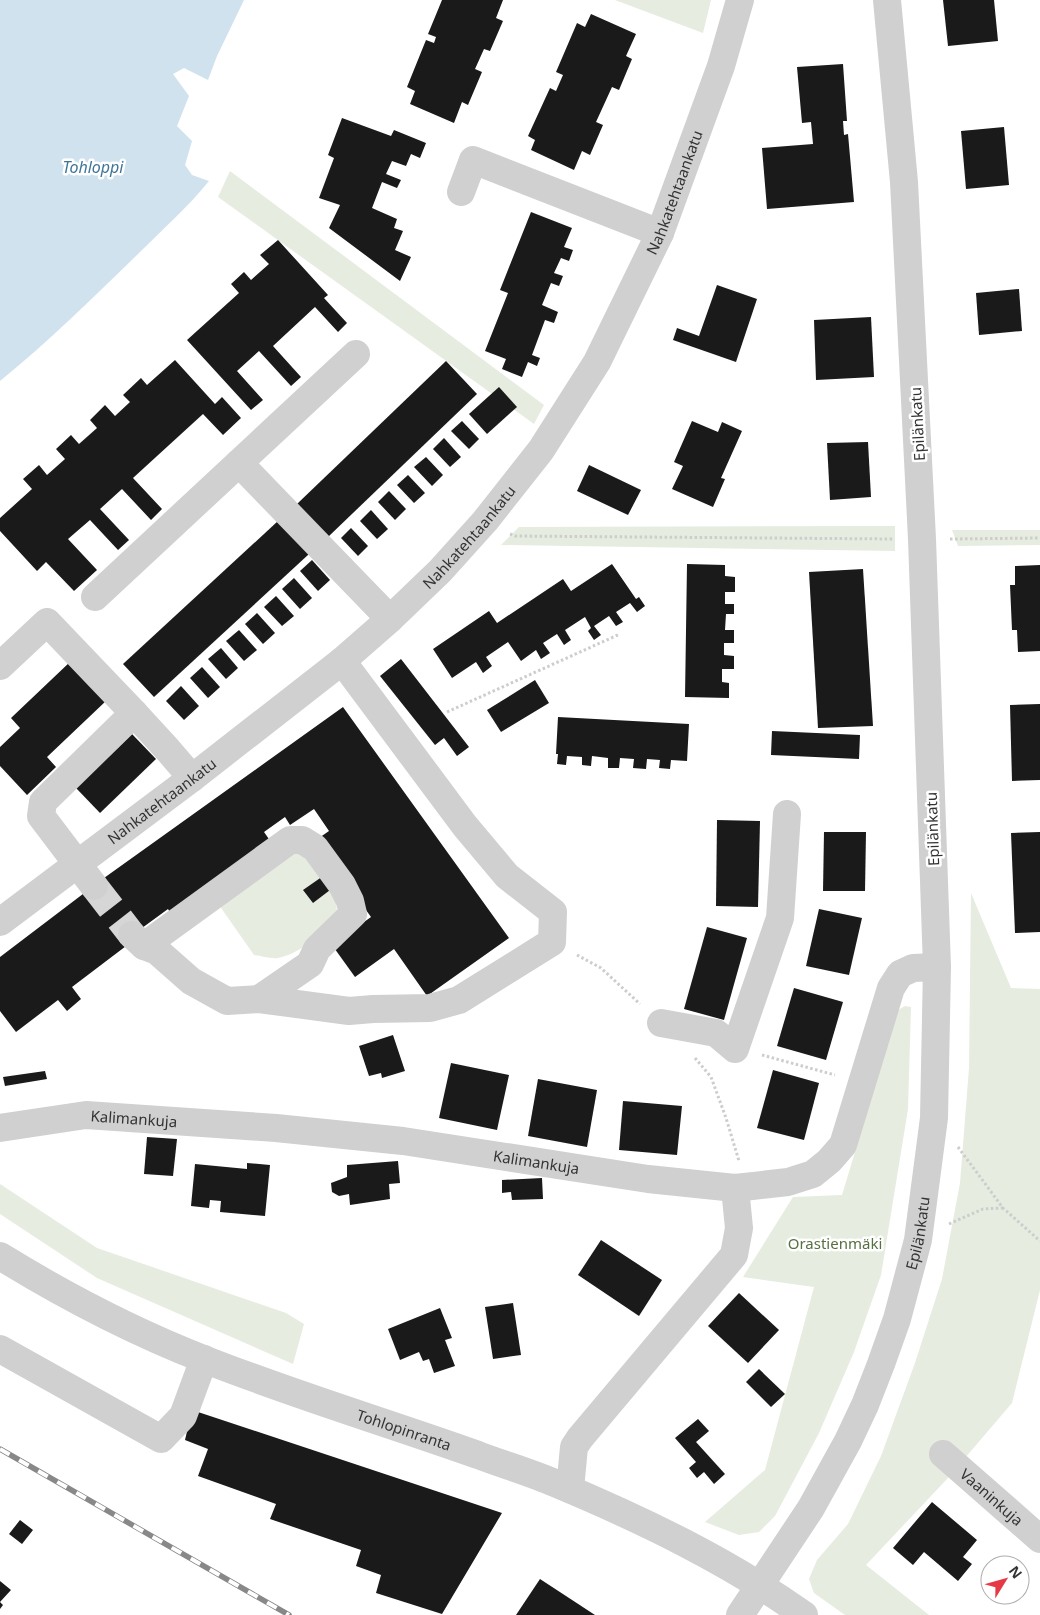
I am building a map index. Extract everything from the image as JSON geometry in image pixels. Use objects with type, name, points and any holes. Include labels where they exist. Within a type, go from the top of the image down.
[{"type":"street","name":"Nahkatehtaankatu","points":[[0,922],[86,875],[192,778],[342,661],[390,619],[440,571],[485,521],[541,450],[597,362],[660,233],[721,66],[740,0]]},
{"type":"street","name":"Epilänkatu","points":[[740,1615],[811,1508],[848,1441],[881,1364],[908,1281],[918,1240],[934,1118],[937,967],[935,539],[887,0]]},
{"type":"street","points":[[461,192],[473,160],[660,233]]},
{"type":"street","points":[[96,596],[356,354]]},
{"type":"street","points":[[239,463],[390,619]]},
{"type":"street","points":[[0,666],[47,622],[134,713],[192,778]]},
{"type":"street","points":[[259,999],[310,964],[317,949],[353,914],[350,901],[342,885],[315,848],[302,840],[290,840],[138,940],[157,951],[191,981],[227,1001],[259,999],[348,1011],[430,1008],[459,1000],[552,942],[553,912],[508,876],[465,826],[342,661]]},
{"type":"street","points":[[86,875],[41,816],[43,802],[134,713]]},
{"type":"street","points":[[661,1023],[716,1033],[735,1049],[780,918],[787,814]]},
{"type":"street","name":"Kalimankuja","points":[[0,1128],[86,1115],[276,1128],[403,1141],[648,1179],[735,1188],[788,1182],[813,1174],[829,1161],[843,1145],[891,988],[900,974],[913,968],[937,967]]},
{"type":"street","points":[[570,1489],[574,1447],[580,1438],[734,1255],[739,1228],[735,1188]]},
{"type":"street","name":"Tohlopinranta","points":[[0,1256],[50,1286],[132,1328],[204,1360],[403,1428],[570,1489],[645,1523],[713,1558],[804,1615]]},
{"type":"street","points":[[0,1349],[161,1439],[183,1416],[204,1360]]},
{"type":"street","name":"Vaaninkuja","points":[[943,1454],[1040,1539]]},
{"type":"path","points":[[485,521],[515,536],[1040,538]]},
{"type":"path","points":[[448,712],[620,634]]},
{"type":"path","points":[[774,1058],[825,1072]]},
{"type":"path","points":[[958,1147],[1004,1208],[1040,1240]]},
{"type":"path","points":[[946,1225],[982,1209],[1004,1208]]},
{"type":"green space","points":[[615,0],[711,0],[703,33]]},
{"type":"green space","points":[[230,171],[544,405],[534,424],[218,197]]},
{"type":"green space","points":[[895,526],[895,551],[501,545],[519,527]]},
{"type":"green space","points":[[952,530],[1040,530],[1040,545],[958,546]]},
{"type":"green space","points":[[294,852],[311,855],[334,887],[337,911],[312,940],[296,951],[278,958],[254,955],[219,905]]},
{"type":"green space","points":[[971,893],[1011,988],[1040,989],[1040,1290],[1012,1403],[947,1479],[866,1565],[929,1615],[845,1615],[814,1593],[809,1579],[817,1560],[848,1524],[881,1456],[915,1363],[942,1279],[960,1183],[969,1068]]},
{"type":"green space","name":"Orastienmäki","points":[[905,1006],[911,1007],[908,1109],[881,1275],[854,1352],[819,1433],[775,1516],[759,1532],[739,1535],[705,1522],[765,1470],[814,1287],[743,1277],[793,1197],[842,1195],[898,1010]]},
{"type":"green space","points":[[0,1184],[97,1248],[286,1313],[304,1324],[293,1364],[97,1278],[0,1214]]},
{"type":"water","name":"Tohloppi","points":[[0,0],[244,0],[217,56],[208,80],[184,68],[173,74],[189,96],[177,126],[192,141],[185,165],[192,175],[209,181],[193,200],[89,302],[0,381]]},
{"type":"building","points":[[442,0],[503,0],[496,18],[503,21],[490,51],[484,49],[475,69],[482,72],[468,105],[462,102],[454,123],[410,104],[415,91],[407,87],[426,40],[434,43],[436,37],[428,34]]},
{"type":"building","points":[[943,0],[994,0],[998,41],[948,46]]},
{"type":"building","points":[[591,14],[636,34],[626,56],[632,59],[619,90],[612,87],[596,122],[603,125],[590,155],[582,151],[574,170],[531,150],[535,140],[528,136],[550,88],[556,91],[563,75],[556,72],[577,23],[585,27]]},
{"type":"building","points":[[843,64],[847,121],[843,121],[844,135],[848,134],[854,202],[767,209],[762,148],[813,144],[811,122],[802,123],[797,67]]},
{"type":"building","points":[[342,118],[391,136],[394,130],[426,143],[420,158],[411,154],[406,166],[392,161],[386,174],[401,180],[397,188],[382,182],[372,208],[397,219],[394,228],[403,231],[395,250],[411,257],[400,281],[329,228],[340,205],[319,198],[334,158],[328,155]]},
{"type":"building","points":[[1004,127],[1009,185],[966,189],[961,131]]},
{"type":"building","points":[[531,212],[572,228],[564,247],[573,250],[569,261],[561,258],[554,273],[563,276],[559,286],[551,283],[542,305],[558,312],[554,323],[545,320],[532,355],[540,358],[537,366],[528,362],[522,377],[502,369],[506,359],[485,351],[508,293],[500,290]]},
{"type":"building","points":[[278,240],[328,295],[324,298],[347,323],[338,332],[315,307],[273,346],[301,377],[291,386],[259,351],[237,371],[263,400],[251,410],[187,340],[239,293],[231,284],[244,272],[251,280],[269,264],[260,255]]},
{"type":"building","points":[[717,285],[757,299],[736,362],[673,340],[677,328],[699,336]]},
{"type":"building","points":[[1019,289],[1022,331],[979,335],[976,293]]},
{"type":"building","points":[[871,317],[874,377],[816,380],[814,320]]},
{"type":"building","points":[[175,360],[215,404],[222,397],[241,418],[223,435],[203,414],[133,478],[162,509],[151,520],[122,489],[100,509],[129,540],[118,550],[90,520],[68,539],[97,570],[74,591],[46,562],[37,571],[0,531],[0,518],[32,489],[23,479],[39,465],[47,475],[65,459],[56,449],[71,435],[79,444],[97,428],[90,420],[105,405],[115,416],[130,402],[123,395],[141,378],[147,385]]},
{"type":"building","points":[[446,361],[477,394],[328,537],[297,504]]},
{"type":"building","points":[[499,387],[517,407],[487,434],[469,414]]},
{"type":"building","points":[[462,421],[479,439],[469,449],[451,431]]},
{"type":"building","points":[[692,421],[718,432],[722,422],[742,431],[721,478],[725,479],[713,507],[672,489],[683,466],[674,462]]},
{"type":"building","points":[[444,438],[461,457],[450,467],[433,449]]},
{"type":"building","points":[[868,442],[871,497],[830,500],[827,443]]},
{"type":"building","points":[[426,457],[443,475],[432,486],[414,467]]},
{"type":"building","points":[[589,465],[641,490],[628,515],[577,491]]},
{"type":"building","points":[[408,475],[425,493],[414,503],[397,485]]},
{"type":"building","points":[[389,491],[406,509],[395,520],[378,502]]},
{"type":"building","points":[[371,510],[388,529],[377,539],[360,521]]},
{"type":"building","points":[[278,521],[309,554],[154,697],[123,664]]},
{"type":"building","points":[[351,528],[368,546],[358,556],[341,538]]},
{"type":"building","points":[[312,560],[330,580],[318,591],[300,571]]},
{"type":"building","points":[[612,564],[636,599],[639,597],[645,606],[637,612],[630,603],[616,612],[623,622],[616,626],[609,616],[594,626],[601,635],[594,640],[588,631],[591,628],[585,617],[565,630],[571,640],[564,645],[557,634],[543,643],[550,653],[541,659],[536,650],[521,661],[508,642],[486,657],[492,666],[483,673],[476,662],[452,678],[433,649],[489,611],[497,623],[563,579],[571,591]]},
{"type":"building","points":[[687,564],[725,565],[725,576],[735,577],[735,592],[725,592],[725,604],[734,604],[734,614],[726,614],[725,630],[734,630],[734,643],[724,643],[724,655],[734,656],[734,669],[722,669],[722,682],[729,683],[729,698],[685,697]]},
{"type":"building","points":[[1040,565],[1040,651],[1018,652],[1017,630],[1012,630],[1010,585],[1015,585],[1015,566]]},
{"type":"building","points":[[863,569],[873,726],[818,728],[809,572]]},
{"type":"building","points":[[294,578],[312,598],[300,609],[282,589]]},
{"type":"building","points":[[276,596],[294,616],[282,626],[264,607]]},
{"type":"building","points":[[257,613],[275,633],[263,644],[245,624]]},
{"type":"building","points":[[239,630],[257,650],[244,661],[226,641]]},
{"type":"building","points":[[221,648],[238,668],[226,679],[208,659]]},
{"type":"building","points":[[401,659],[469,747],[457,756],[444,738],[435,745],[380,676]]},
{"type":"building","points":[[71,661],[107,700],[47,757],[56,767],[27,795],[0,766],[0,747],[20,728],[11,718]]},
{"type":"building","points":[[202,667],[220,687],[208,698],[190,678]]},
{"type":"building","points":[[535,680],[549,703],[501,732],[487,710]]},
{"type":"building","points":[[181,686],[199,706],[184,720],[166,701]]},
{"type":"building","points":[[1040,704],[1040,780],[1012,781],[1010,705]]},
{"type":"building","points":[[343,707],[509,938],[427,996],[394,949],[355,977],[332,945],[371,917],[316,840],[329,831],[314,809],[290,825],[285,817],[264,832],[271,842],[171,914],[168,909],[142,928],[130,943],[72,987],[81,999],[67,1011],[58,1000],[16,1032],[0,1011],[0,957],[104,878]]},
{"type":"building","points":[[558,717],[689,724],[687,761],[671,760],[670,769],[659,768],[660,760],[647,759],[646,769],[633,768],[634,759],[620,758],[619,768],[608,768],[608,758],[592,756],[591,766],[582,765],[582,757],[567,756],[566,765],[557,764]]},
{"type":"building","points":[[772,731],[860,735],[859,759],[771,755]]},
{"type":"building","points":[[132,734],[156,759],[100,813],[76,788]]},
{"type":"building","points":[[717,820],[760,821],[758,907],[716,906]]},
{"type":"building","points":[[824,832],[866,832],[865,891],[823,891]]},
{"type":"building","points":[[1040,832],[1040,932],[1015,933],[1011,833]]},
{"type":"building","points":[[326,874],[334,887],[313,903],[303,890]]},
{"type":"building","points":[[819,909],[862,918],[849,975],[806,966]]},
{"type":"building","points":[[707,927],[747,938],[724,1020],[684,1009]]},
{"type":"building","points":[[794,988],[843,1002],[826,1060],[777,1046]]},
{"type":"building","points":[[393,1035],[405,1071],[382,1078],[381,1073],[369,1076],[359,1046]]},
{"type":"building","points":[[451,1063],[509,1075],[497,1130],[439,1118]]},
{"type":"building","points":[[773,1070],[819,1083],[804,1140],[757,1128]]},
{"type":"building","points":[[45,1071],[47,1079],[5,1086],[3,1077]]},
{"type":"building","points":[[538,1079],[597,1090],[587,1147],[528,1136]]},
{"type":"building","points":[[623,1101],[682,1106],[677,1155],[619,1150]]},
{"type":"building","points":[[147,1137],[177,1139],[173,1176],[144,1174]]},
{"type":"building","points":[[398,1161],[400,1183],[389,1184],[390,1199],[350,1205],[349,1194],[339,1196],[332,1192],[331,1183],[347,1177],[347,1165]]},
{"type":"building","points":[[247,1163],[270,1165],[265,1216],[220,1212],[221,1201],[210,1200],[209,1208],[191,1206],[195,1164],[247,1169]]},
{"type":"building","points":[[542,1178],[543,1199],[512,1200],[511,1192],[502,1193],[502,1180]]},
{"type":"building","points":[[601,1240],[662,1280],[639,1316],[578,1275]]},
{"type":"building","points":[[739,1293],[779,1330],[748,1363],[708,1326]]},
{"type":"building","points":[[513,1303],[521,1355],[493,1359],[485,1307]]},
{"type":"building","points":[[440,1308],[452,1338],[445,1340],[455,1366],[434,1373],[429,1359],[423,1361],[419,1352],[400,1360],[388,1329]]},
{"type":"building","points":[[759,1369],[785,1394],[771,1407],[746,1382]]},
{"type":"building","points":[[192,1410],[502,1513],[442,1614],[376,1593],[381,1575],[356,1566],[361,1550],[270,1519],[276,1504],[198,1476],[208,1449],[185,1440]]},
{"type":"building","points":[[698,1419],[709,1431],[696,1442],[725,1474],[714,1484],[704,1472],[697,1478],[689,1468],[696,1462],[675,1438]]},
{"type":"building","points":[[932,1502],[977,1540],[963,1557],[972,1564],[958,1581],[924,1552],[913,1565],[893,1548]]},
{"type":"building","points":[[20,1520],[33,1530],[22,1544],[9,1534]]},
{"type":"building","points":[[540,1579],[595,1615],[516,1615]]},
{"type":"building","points":[[0,1581],[11,1590],[0,1602]]},
{"type":"tunnel","points":[[94,886],[132,935]]},
{"type":"railway","points":[[0,1449],[289,1615]]}]
